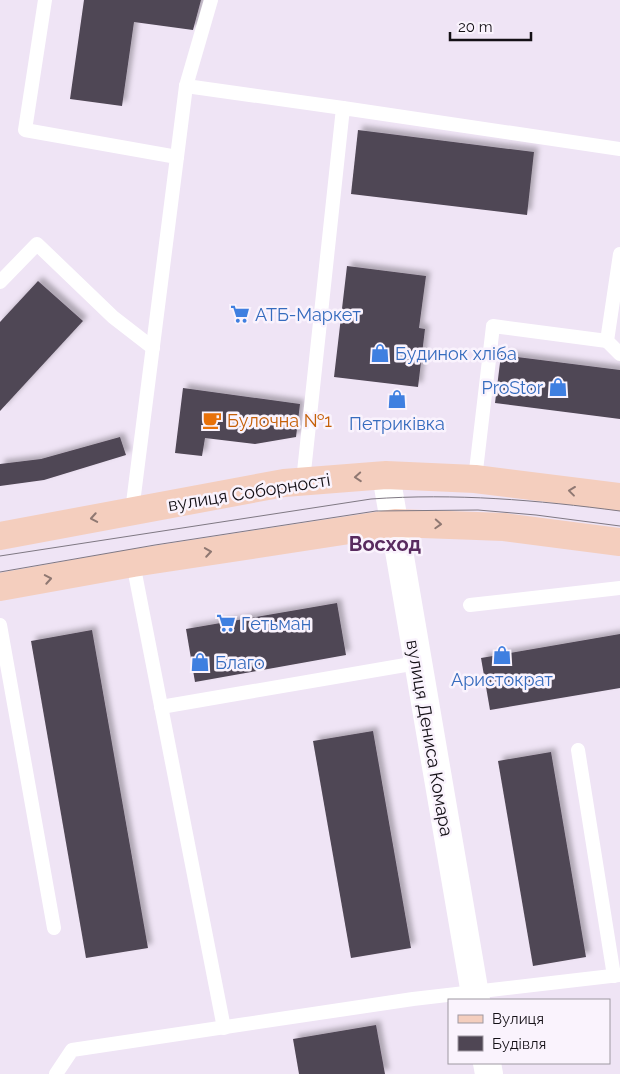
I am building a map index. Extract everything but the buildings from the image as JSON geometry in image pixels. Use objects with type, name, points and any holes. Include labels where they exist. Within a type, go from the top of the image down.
[{"type":"main road","name":"вулиця Соборності","points":[[0,536],[302,481],[386,475],[474,479],[620,497]]},
{"type":"main road","points":[[0,587],[133,563],[395,523],[504,527],[620,542]]},
{"type":"street","name":"вулиця Дениса Комара","points":[[386,475],[476,996]]},
{"type":"lane","points":[[44,0],[25,130],[177,157]]},
{"type":"lane","points":[[132,511],[186,86],[211,0]]},
{"type":"lane","points":[[186,86],[620,149]]},
{"type":"lane","points":[[302,481],[343,108]]},
{"type":"lane","points":[[0,282],[37,244],[113,317],[153,348]]},
{"type":"lane","points":[[607,341],[620,254]]},
{"type":"lane","points":[[474,479],[493,326],[607,341],[620,354]]},
{"type":"lane","points":[[133,563],[224,1028]]},
{"type":"lane","points":[[470,605],[620,588]]},
{"type":"lane","points":[[0,626],[54,928]]},
{"type":"lane","points":[[161,707],[417,663]]},
{"type":"lane","points":[[56,1074],[72,1050],[413,999],[476,996],[617,976],[578,750]]},
{"type":"tram line","points":[[0,556],[371,499],[465,497],[620,511]]},
{"type":"tram line","points":[[0,572],[155,545],[376,511],[478,510],[536,515],[620,526]]},
{"type":"place","name":"АТБ-Маркет","points":[[240,314]]},
{"type":"place","name":"Будинок хліба","points":[[380,353]]},
{"type":"place","name":"ProStor","points":[[558,387]]},
{"type":"place","name":"Петриківка","points":[[397,399]]},
{"type":"place","name":"Булочна №1","points":[[212,420]]},
{"type":"place","name":"Гетьман","points":[[226,623]]},
{"type":"place","name":"Аристократ","points":[[502,655]]},
{"type":"place","name":"Благо","points":[[200,662]]},
{"type":"district","name":"Восход","points":[[385,544]]}]
